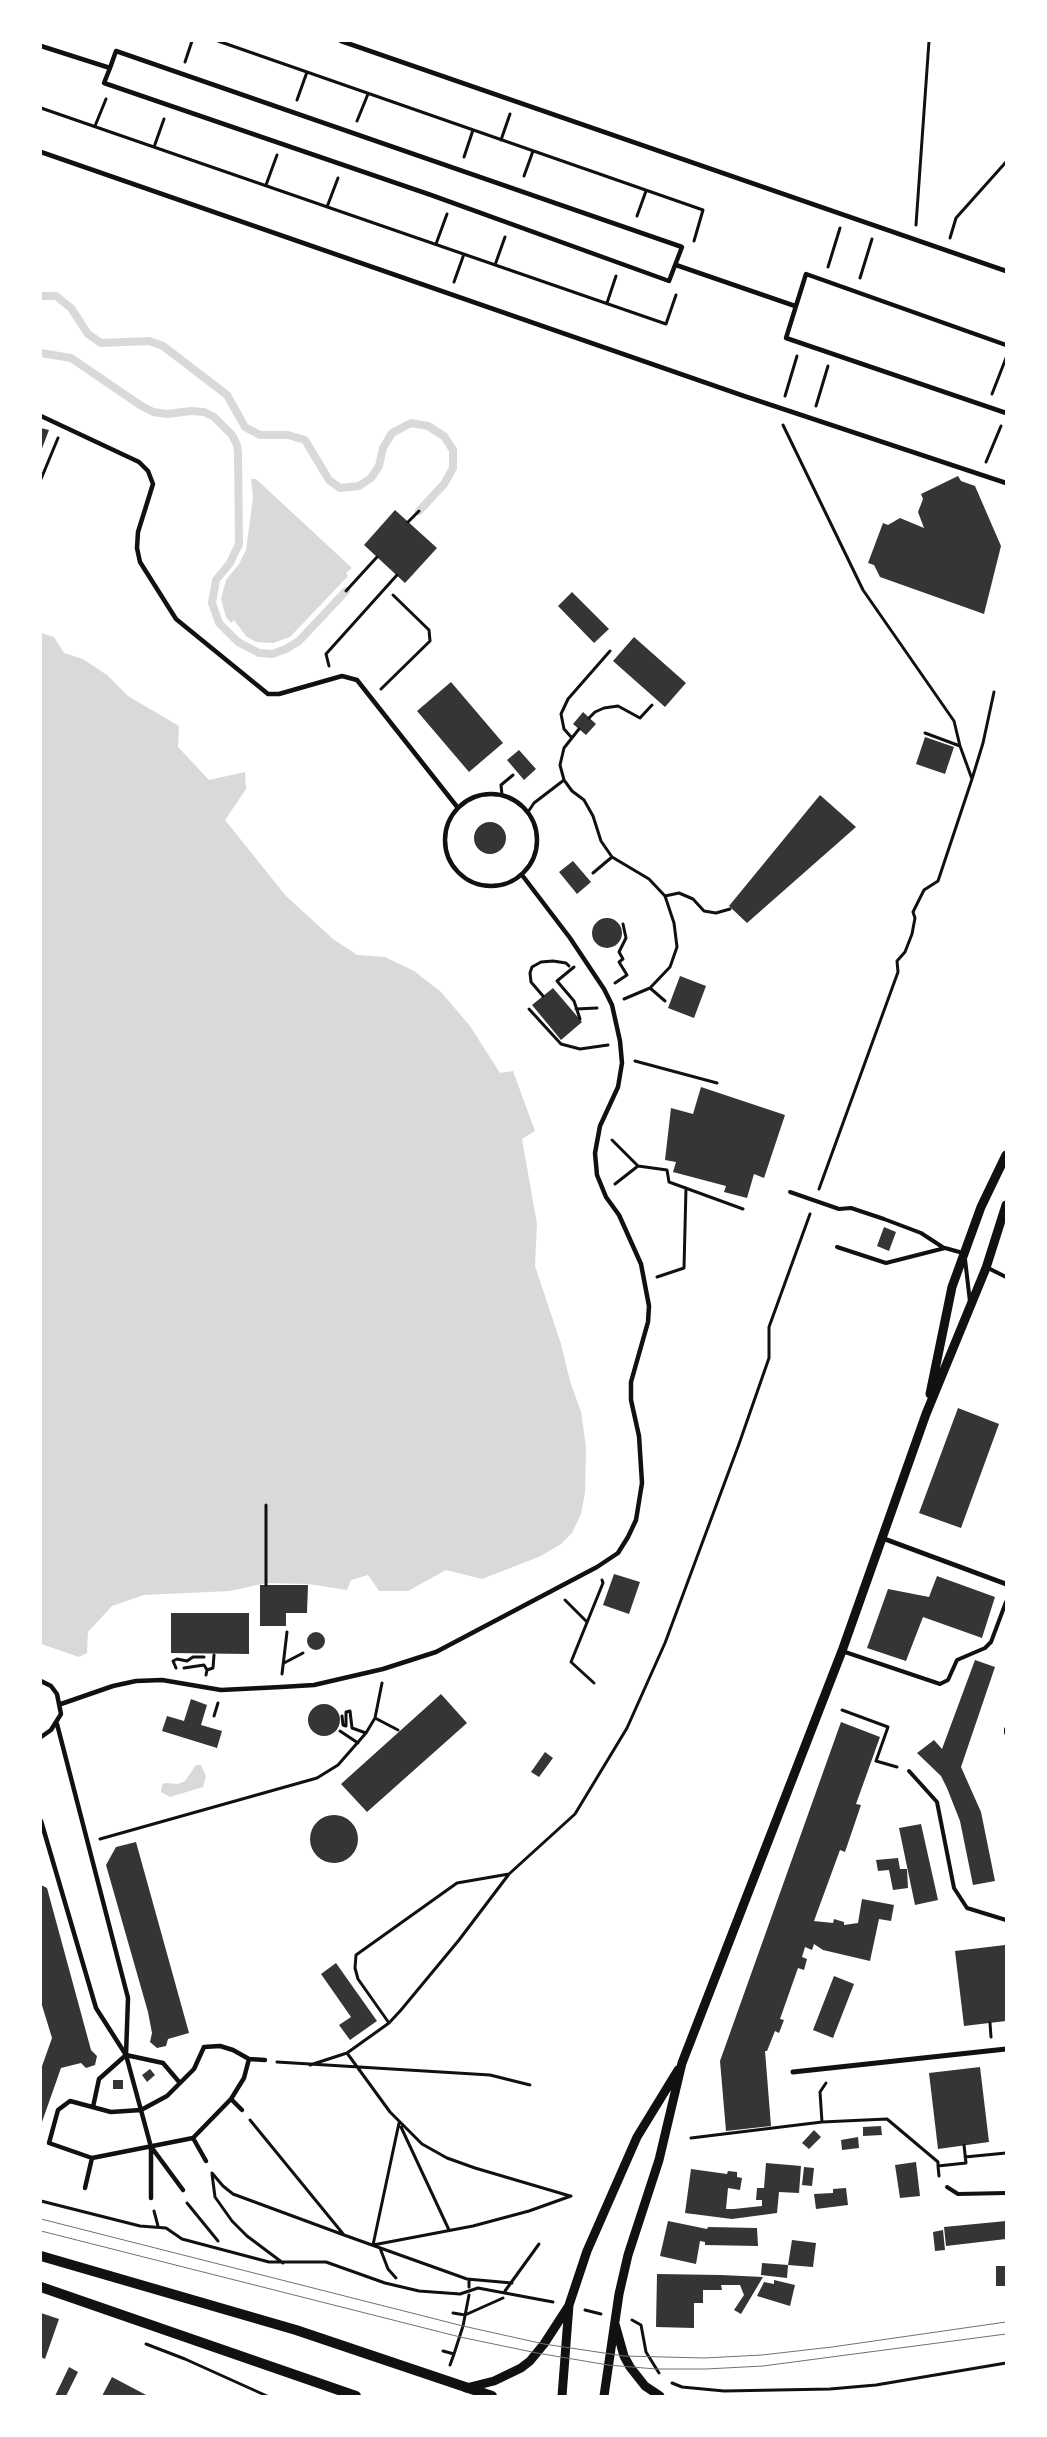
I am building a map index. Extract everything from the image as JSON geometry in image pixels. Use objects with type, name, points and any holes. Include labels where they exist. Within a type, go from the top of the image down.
[{"type":"main road","points":[[41,2256],[296,2330],[492,2396]]},
{"type":"main road","points":[[41,2287],[356,2396]]},
{"type":"street","points":[[341,41],[1006,271]]},
{"type":"street","points":[[41,46],[110,68]]},
{"type":"street","points":[[116,52],[459,172],[682,247],[669,281],[451,203],[111,86],[104,83],[110,68],[116,52]]},
{"type":"street","points":[[41,152],[450,294],[1006,483]]},
{"type":"street","points":[[676,265],[796,306]]},
{"type":"street","points":[[1006,344],[806,274],[786,338],[1006,413]]},
{"type":"street","points":[[41,416],[139,462],[148,472],[153,484],[138,532],[136,548],[140,562],[176,619],[268,694],[279,694],[342,676],[357,680],[458,808]]},
{"type":"street","points":[[486,794],[502,795],[517,801],[528,812],[536,826],[538,842],[534,858],[522,875],[501,885],[486,886],[472,882],[460,874],[451,862],[446,848],[446,834],[450,820],[458,808],[479,796],[486,794]]},
{"type":"street","points":[[61,1704],[136,1681],[162,1680],[221,1690],[314,1684],[383,1669],[436,1652],[597,1567],[618,1553],[628,1537],[636,1520],[640,1501],[642,1463],[639,1436],[632,1408],[631,1382],[648,1322],[649,1306],[645,1281],[630,1237],[619,1215],[606,1197],[597,1175],[595,1160],[600,1126],[618,1087],[622,1064],[620,1041],[612,1003],[604,989],[522,875]]},
{"type":"street","points":[[926,1414],[952,1287],[981,1207],[1006,1155]]},
{"type":"street","points":[[604,2396],[614,2319],[628,2255],[659,2160],[682,2063],[842,1651],[926,1414],[986,1268],[1006,1205]]},
{"type":"street","points":[[882,1538],[1006,1584]]},
{"type":"street","points":[[41,1681],[54,1690],[61,1704],[61,1714],[57,1724],[41,1737]]},
{"type":"street","points":[[57,1724],[128,1998],[126,2055],[151,2147],[151,2198]]},
{"type":"street","points":[[41,1821],[96,2008],[126,2055],[163,2063],[180,2083]]},
{"type":"street","points":[[249,2059],[244,2078],[231,2099],[193,2138],[92,2158],[49,2143],[58,2110],[70,2101],[111,2112],[141,2110],[167,2096],[194,2068],[204,2047],[220,2046],[233,2050],[249,2059],[265,2060]]},
{"type":"street","points":[[793,2072],[1006,2049]]},
{"type":"street","points":[[92,2108],[99,2080],[126,2055]]},
{"type":"street","points":[[562,2396],[569,2305],[587,2250],[637,2136],[682,2063]]},
{"type":"street","points":[[231,2099],[242,2110]]},
{"type":"street","points":[[193,2138],[206,2161]]},
{"type":"street","points":[[151,2147],[183,2190]]},
{"type":"street","points":[[85,2188],[92,2158]]},
{"type":"street","points":[[466,2388],[494,2381],[530,2361],[544,2344],[569,2305]]},
{"type":"street","points":[[614,2319],[624,2356],[630,2367],[644,2386],[660,2396]]},
{"type":"lane","points":[[790,1192],[839,1209],[851,1208],[884,1219],[921,1233],[944,1248],[964,1253],[970,1306]]},
{"type":"lane","points":[[837,1247],[886,1262],[944,1248]]},
{"type":"lane","points":[[986,1268],[1006,1277]]},
{"type":"lane","points":[[842,1651],[940,1684],[948,1680],[957,1660],[985,1648],[991,1642],[1006,1602]]},
{"type":"lane","points":[[1006,1728],[1006,1733]]},
{"type":"lane","points":[[909,1772],[937,1802],[954,1888],[962,1901],[967,1908],[1006,1920]]},
{"type":"lane","points":[[947,2187],[958,2194],[1006,2193]]},
{"type":"path","points":[[181,74],[192,41]]},
{"type":"path","points":[[41,108],[666,324],[703,210],[218,41]]},
{"type":"path","points":[[915,240],[929,41]]},
{"type":"path","points":[[292,112],[307,72]]},
{"type":"path","points":[[95,126],[111,86]]},
{"type":"path","points":[[352,134],[368,94]]},
{"type":"path","points":[[502,140],[514,101]]},
{"type":"path","points":[[154,147],[168,106]]},
{"type":"path","points":[[459,172],[473,130]]},
{"type":"path","points":[[266,185],[280,145]]},
{"type":"path","points":[[518,191],[533,151]]},
{"type":"path","points":[[945,250],[956,218],[1006,162]]},
{"type":"path","points":[[327,207],[342,166]]},
{"type":"path","points":[[632,231],[646,190]]},
{"type":"path","points":[[436,244],[451,203]]},
{"type":"path","points":[[824,280],[844,215]]},
{"type":"path","points":[[495,265],[509,224]]},
{"type":"path","points":[[856,291],[876,226]]},
{"type":"path","points":[[450,294],[464,254]]},
{"type":"path","points":[[607,304],[620,263]]},
{"type":"path","points":[[782,407],[801,344]]},
{"type":"path","points":[[813,417],[832,354]]},
{"type":"path","points":[[987,406],[1006,358]]},
{"type":"path","points":[[773,404],[863,590],[954,721],[960,746],[972,779]]},
{"type":"path","points":[[981,474],[1002,422]]},
{"type":"path","points":[[41,479],[63,426]]},
{"type":"path","points":[[408,522],[419,511]]},
{"type":"path","points":[[346,591],[377,557]]},
{"type":"path","points":[[332,679],[326,654],[397,575]]},
{"type":"path","points":[[372,698],[430,641],[429,630],[394,596]]},
{"type":"path","points":[[572,738],[564,729],[560,714],[568,699],[610,651]]},
{"type":"path","points":[[310,2065],[347,2053],[388,2023],[459,1940],[509,1874],[575,1814],[638,1708],[664,1643],[769,1358],[769,1327],[898,972],[897,961],[904,952],[912,934],[915,918],[913,912],[924,890],[938,881],[983,743],[994,692]]},
{"type":"path","points":[[589,718],[595,712],[604,708],[618,706],[633,712],[640,718],[652,705]]},
{"type":"path","points":[[576,1009],[604,1008],[650,988],[670,967],[677,947],[674,923],[665,896],[649,879],[612,857],[602,841],[593,816],[584,800],[572,792],[564,780],[560,765],[564,748],[579,729]]},
{"type":"path","points":[[925,733],[960,746]]},
{"type":"path","points":[[502,795],[501,785],[513,775]]},
{"type":"path","points":[[528,812],[534,804],[564,780]]},
{"type":"path","points":[[593,872],[612,857]]},
{"type":"path","points":[[665,896],[679,893],[692,900],[704,911],[716,914],[730,909]]},
{"type":"path","points":[[604,989],[627,975],[619,962],[624,959],[619,952],[626,938],[623,924]]},
{"type":"path","points":[[543,996],[531,982],[530,973],[532,967],[541,962],[553,961],[566,963],[571,968]]},
{"type":"path","points":[[580,1019],[574,1001],[557,981],[571,968],[587,963]]},
{"type":"path","points":[[650,988],[666,1002]]},
{"type":"path","points":[[529,1009],[561,1044],[580,1049],[597,1048],[620,1041]]},
{"type":"path","points":[[622,1064],[639,1060],[717,1084]]},
{"type":"path","points":[[600,1126],[638,1166],[667,1170],[669,1182],[743,1209]]},
{"type":"path","points":[[606,1197],[625,1174],[638,1166]]},
{"type":"path","points":[[645,1281],[684,1268],[686,1188]]},
{"type":"path","points":[[266,1504],[266,1585]]},
{"type":"path","points":[[594,1683],[571,1662],[603,1583],[597,1567]]},
{"type":"path","points":[[554,1589],[586,1621]]},
{"type":"path","points":[[281,1687],[287,1632]]},
{"type":"path","points":[[283,1663],[302,1653]]},
{"type":"path","points":[[207,1670],[213,1668],[214,1655]]},
{"type":"path","points":[[204,1657],[193,1657],[188,1661],[177,1659],[173,1661],[173,1665],[177,1669],[204,1665],[207,1670],[204,1688]]},
{"type":"path","points":[[87,1842],[133,1832],[317,1778],[338,1766],[366,1733],[374,1718],[383,1669]]},
{"type":"path","points":[[842,1710],[888,1727],[876,1761]]},
{"type":"path","points":[[342,1716],[343,1725],[346,1726],[346,1712],[350,1711],[352,1728],[366,1733]]},
{"type":"path","points":[[374,1718],[398,1730]]},
{"type":"path","points":[[340,1730],[358,1743]]},
{"type":"path","points":[[872,1759],[909,1772]]},
{"type":"path","points":[[388,2023],[358,1978],[355,1968],[356,1955],[458,1883],[509,1874]]},
{"type":"path","points":[[990,2023],[992,2040]]},
{"type":"path","points":[[347,2053],[399,2123],[450,2230]]},
{"type":"path","points":[[265,2060],[310,2065],[357,2066],[490,2075],[530,2085]]},
{"type":"path","points":[[822,2122],[820,2092],[830,2080]]},
{"type":"path","points":[[242,2110],[344,2235]]},
{"type":"path","points":[[691,2138],[822,2122],[887,2119],[938,2162],[939,2176],[947,2187]]},
{"type":"path","points":[[373,2245],[450,2230],[529,2211],[571,2196],[447,2158],[422,2144],[399,2123]]},
{"type":"path","points":[[373,2245],[399,2123]]},
{"type":"path","points":[[938,2166],[966,2163],[964,2146]]},
{"type":"path","points":[[965,2158],[1006,2153]]},
{"type":"path","points":[[206,2161],[212,2174],[215,2197],[232,2221],[247,2236],[283,2263]]},
{"type":"path","points":[[212,2174],[233,2194],[379,2248],[469,2279],[512,2283]]},
{"type":"path","points":[[41,2201],[140,2226],[166,2228],[182,2239],[269,2262],[326,2262],[395,2286],[425,2292],[460,2294],[478,2288],[505,2291],[551,2302]]},
{"type":"path","points":[[187,2202],[218,2241]]},
{"type":"path","points":[[79,2210],[81,2203]]},
{"type":"path","points":[[154,2211],[158,2227]]},
{"type":"path","points":[[505,2291],[539,2244]]},
{"type":"path","points":[[379,2248],[388,2269],[396,2278]]},
{"type":"path","points":[[469,2279],[469,2288]]},
{"type":"path","points":[[449,2368],[466,2316],[469,2295]]},
{"type":"path","points":[[453,2313],[466,2316],[503,2298]]},
{"type":"path","points":[[587,2310],[602,2314]]},
{"type":"path","points":[[628,2319],[641,2325],[646,2352],[664,2378]]},
{"type":"path","points":[[140,2342],[185,2359],[267,2396]]},
{"type":"path","points":[[443,2351],[454,2354]]},
{"type":"path","points":[[668,2381],[682,2387],[724,2391],[830,2389],[876,2385],[1006,2363]]},
{"type":"shaded area","points":[[251,479],[256,479],[352,568],[346,573],[348,576],[290,637],[273,643],[256,642],[246,636],[234,620],[231,623],[226,617],[221,599],[226,580],[239,564],[246,550],[253,498]]},
{"type":"shaded area","points":[[41,633],[54,637],[64,653],[83,659],[107,675],[128,696],[179,726],[178,747],[209,780],[245,772],[246,789],[225,820],[286,896],[333,939],[357,955],[385,957],[414,971],[441,992],[470,1026],[500,1073],[513,1071],[535,1131],[522,1139],[537,1224],[535,1266],[581,1412],[586,1447],[585,1493],[581,1514],[572,1533],[561,1544],[541,1556],[482,1579],[446,1570],[408,1591],[379,1591],[368,1575],[351,1580],[347,1590],[308,1584],[266,1583],[230,1591],[144,1595],[112,1606],[88,1632],[87,1653],[79,1657],[41,1644]]},
{"type":"shaded area","points":[[196,1765],[201,1765],[206,1776],[203,1787],[170,1797],[161,1792],[162,1785],[165,1783],[178,1784],[185,1781]]},
{"type":"building","points":[[41,428],[49,430],[41,451]]},
{"type":"building","points":[[958,476],[961,481],[975,486],[1001,546],[984,614],[880,577],[874,565],[868,563],[883,523],[888,525],[900,518],[924,528],[918,512],[923,499],[921,494]]},
{"type":"building","points":[[395,510],[437,548],[405,583],[364,545]]},
{"type":"building","points":[[572,592],[609,629],[594,643],[558,606]]},
{"type":"building","points":[[634,637],[686,683],[665,707],[613,661]]},
{"type":"building","points":[[451,682],[503,743],[469,772],[417,711]]},
{"type":"building","points":[[583,712],[596,724],[586,735],[573,724]]},
{"type":"building","points":[[925,737],[954,747],[945,774],[916,764]]},
{"type":"building","points":[[519,750],[536,769],[524,780],[507,760]]},
{"type":"building","points":[[820,795],[856,827],[747,923],[729,906]]},
{"type":"building","points":[[490,822],[496,823],[501,827],[505,832],[505,844],[501,849],[496,853],[490,854],[484,853],[479,849],[475,844],[474,838],[475,832],[479,827],[484,823]]},
{"type":"building","points":[[573,861],[591,882],[577,894],[559,872]]},
{"type":"building","points":[[607,918],[613,919],[621,927],[621,939],[613,947],[607,948],[601,947],[593,939],[592,933],[593,927],[601,919]]},
{"type":"building","points":[[680,976],[706,986],[694,1018],[668,1008]]},
{"type":"building","points":[[553,988],[582,1022],[561,1040],[532,1005]]},
{"type":"building","points":[[701,1087],[785,1115],[764,1178],[754,1174],[747,1198],[724,1192],[726,1186],[673,1172],[676,1162],[665,1160],[671,1108],[693,1114]]},
{"type":"building","points":[[884,1227],[896,1232],[889,1251],[877,1246]]},
{"type":"building","points":[[958,1408],[999,1424],[961,1528],[919,1513]]},
{"type":"building","points":[[614,1574],[640,1582],[629,1614],[603,1605]]},
{"type":"building","points":[[937,1576],[995,1597],[982,1638],[923,1617],[906,1661],[867,1648],[888,1589],[929,1597]]},
{"type":"building","points":[[260,1585],[308,1585],[307,1613],[286,1613],[286,1626],[260,1626]]},
{"type":"building","points":[[171,1613],[249,1613],[249,1654],[171,1653]]},
{"type":"building","points":[[312,1632],[320,1632],[325,1637],[323,1648],[312,1650],[307,1645],[307,1637]]},
{"type":"building","points":[[975,1660],[995,1667],[961,1767],[981,1812],[995,1881],[973,1885],[960,1821],[947,1788],[941,1776],[917,1753],[934,1740],[942,1749]]},
{"type":"building","points":[[441,1694],[467,1723],[367,1812],[341,1784]]},
{"type":"building","points":[[191,1699],[207,1705],[201,1725],[222,1731],[217,1748],[162,1731],[167,1716],[184,1721]]},
{"type":"building","points":[[324,1704],[330,1705],[335,1709],[339,1714],[339,1726],[335,1731],[330,1735],[324,1736],[318,1735],[313,1731],[309,1726],[308,1720],[309,1714],[313,1709],[318,1705]]},
{"type":"building","points":[[841,1722],[880,1737],[856,1804],[861,1805],[845,1852],[840,1850],[814,1921],[833,1923],[834,1919],[844,1922],[844,1925],[858,1923],[862,1899],[894,1905],[891,1921],[879,1919],[870,1961],[823,1950],[814,1944],[812,1950],[805,1947],[802,1957],[807,1959],[804,1970],[798,1968],[780,2019],[784,2020],[779,2033],[775,2031],[767,2051],[765,2051],[771,2126],[726,2131],[720,2061]]},
{"type":"building","points":[[545,1752],[553,1758],[539,1777],[531,1772]]},
{"type":"building","points":[[334,1815],[343,1817],[351,1822],[356,1830],[358,1839],[356,1848],[351,1856],[343,1861],[334,1863],[325,1861],[317,1856],[312,1848],[310,1839],[312,1830],[317,1822],[325,1817]]},
{"type":"building","points":[[921,1824],[938,1900],[915,1905],[899,1828]]},
{"type":"building","points":[[136,1842],[189,2033],[168,2039],[166,2046],[157,2048],[150,2042],[152,2033],[148,2012],[106,1865],[116,1847]]},
{"type":"building","points":[[898,1858],[900,1869],[907,1869],[908,1888],[893,1890],[889,1870],[878,1871],[876,1860]]},
{"type":"building","points":[[41,1885],[47,1888],[91,2050],[97,2056],[95,2065],[86,2068],[81,2063],[61,2068],[42,2122],[41,2069],[52,2038],[41,2002]]},
{"type":"building","points":[[1005,1945],[1006,2021],[964,2026],[955,1951]]},
{"type":"building","points":[[336,1963],[377,2021],[350,2040],[339,2025],[351,2017],[321,1974]]},
{"type":"building","points":[[834,1976],[854,1984],[833,2038],[813,2030]]},
{"type":"building","points":[[980,2067],[989,2142],[938,2149],[929,2073]]},
{"type":"building","points":[[150,2069],[155,2075],[147,2082],[142,2075]]},
{"type":"building","points":[[113,2080],[123,2080],[123,2089],[113,2089]]},
{"type":"building","points":[[881,2126],[882,2135],[863,2136],[863,2127]]},
{"type":"building","points":[[814,2130],[821,2137],[809,2149],[802,2143]]},
{"type":"building","points":[[858,2137],[859,2148],[842,2150],[841,2140]]},
{"type":"building","points":[[916,2162],[920,2196],[900,2198],[895,2165]]},
{"type":"building","points":[[766,2163],[801,2166],[799,2193],[779,2192],[777,2213],[732,2219],[685,2213],[691,2169],[727,2174],[728,2171],[737,2172],[737,2177],[742,2178],[740,2190],[728,2188],[726,2209],[762,2206],[762,2200],[756,2200],[757,2188],[764,2188]]},
{"type":"building","points":[[804,2167],[814,2168],[812,2186],[802,2185]]},
{"type":"building","points":[[846,2188],[848,2205],[816,2209],[814,2194],[833,2193],[833,2189]]},
{"type":"building","points":[[668,2221],[707,2229],[708,2227],[757,2228],[758,2246],[705,2245],[705,2242],[700,2241],[696,2264],[660,2256]]},
{"type":"building","points":[[1006,2221],[1006,2239],[946,2246],[944,2227]]},
{"type":"building","points":[[943,2230],[945,2250],[935,2251],[933,2232]]},
{"type":"building","points":[[792,2240],[816,2243],[813,2267],[788,2265]]},
{"type":"building","points":[[762,2263],[788,2265],[787,2278],[761,2275]]},
{"type":"building","points":[[996,2266],[1006,2266],[1006,2286],[996,2286]]},
{"type":"building","points":[[657,2274],[763,2277],[741,2314],[734,2310],[744,2295],[740,2285],[721,2285],[722,2290],[703,2290],[703,2303],[694,2303],[694,2328],[656,2327]]},
{"type":"building","points":[[774,2280],[795,2285],[790,2306],[757,2296],[764,2282],[774,2284]]},
{"type":"building","points":[[41,2313],[59,2319],[45,2359],[41,2357]]},
{"type":"building","points":[[69,2367],[78,2372],[66,2396],[55,2396]]},
{"type":"building","points":[[112,2377],[148,2396],[102,2396]]},
{"type":"waterway","points":[[41,296],[56,296],[71,308],[88,334],[101,343],[149,341],[163,346],[227,395],[245,427],[260,435],[288,435],[305,440],[329,480],[340,488],[359,486],[371,478],[379,466],[383,448],[392,433],[411,423],[428,426],[444,436],[453,450],[453,468],[444,484],[419,511]]},
{"type":"waterway","points":[[41,353],[71,358],[153,412],[167,414],[191,411],[204,412],[214,417],[232,435],[237,445],[238,453],[239,544],[230,563],[216,580],[212,603],[219,623],[238,642],[259,653],[272,654],[286,649],[299,641],[346,591]]},
{"type":"tram line","points":[[41,2219],[463,2326],[544,2344],[624,2356],[704,2358],[762,2355],[1006,2322]]},
{"type":"tram line","points":[[41,2231],[460,2337],[608,2365],[656,2369],[763,2366],[1006,2334]]}]
